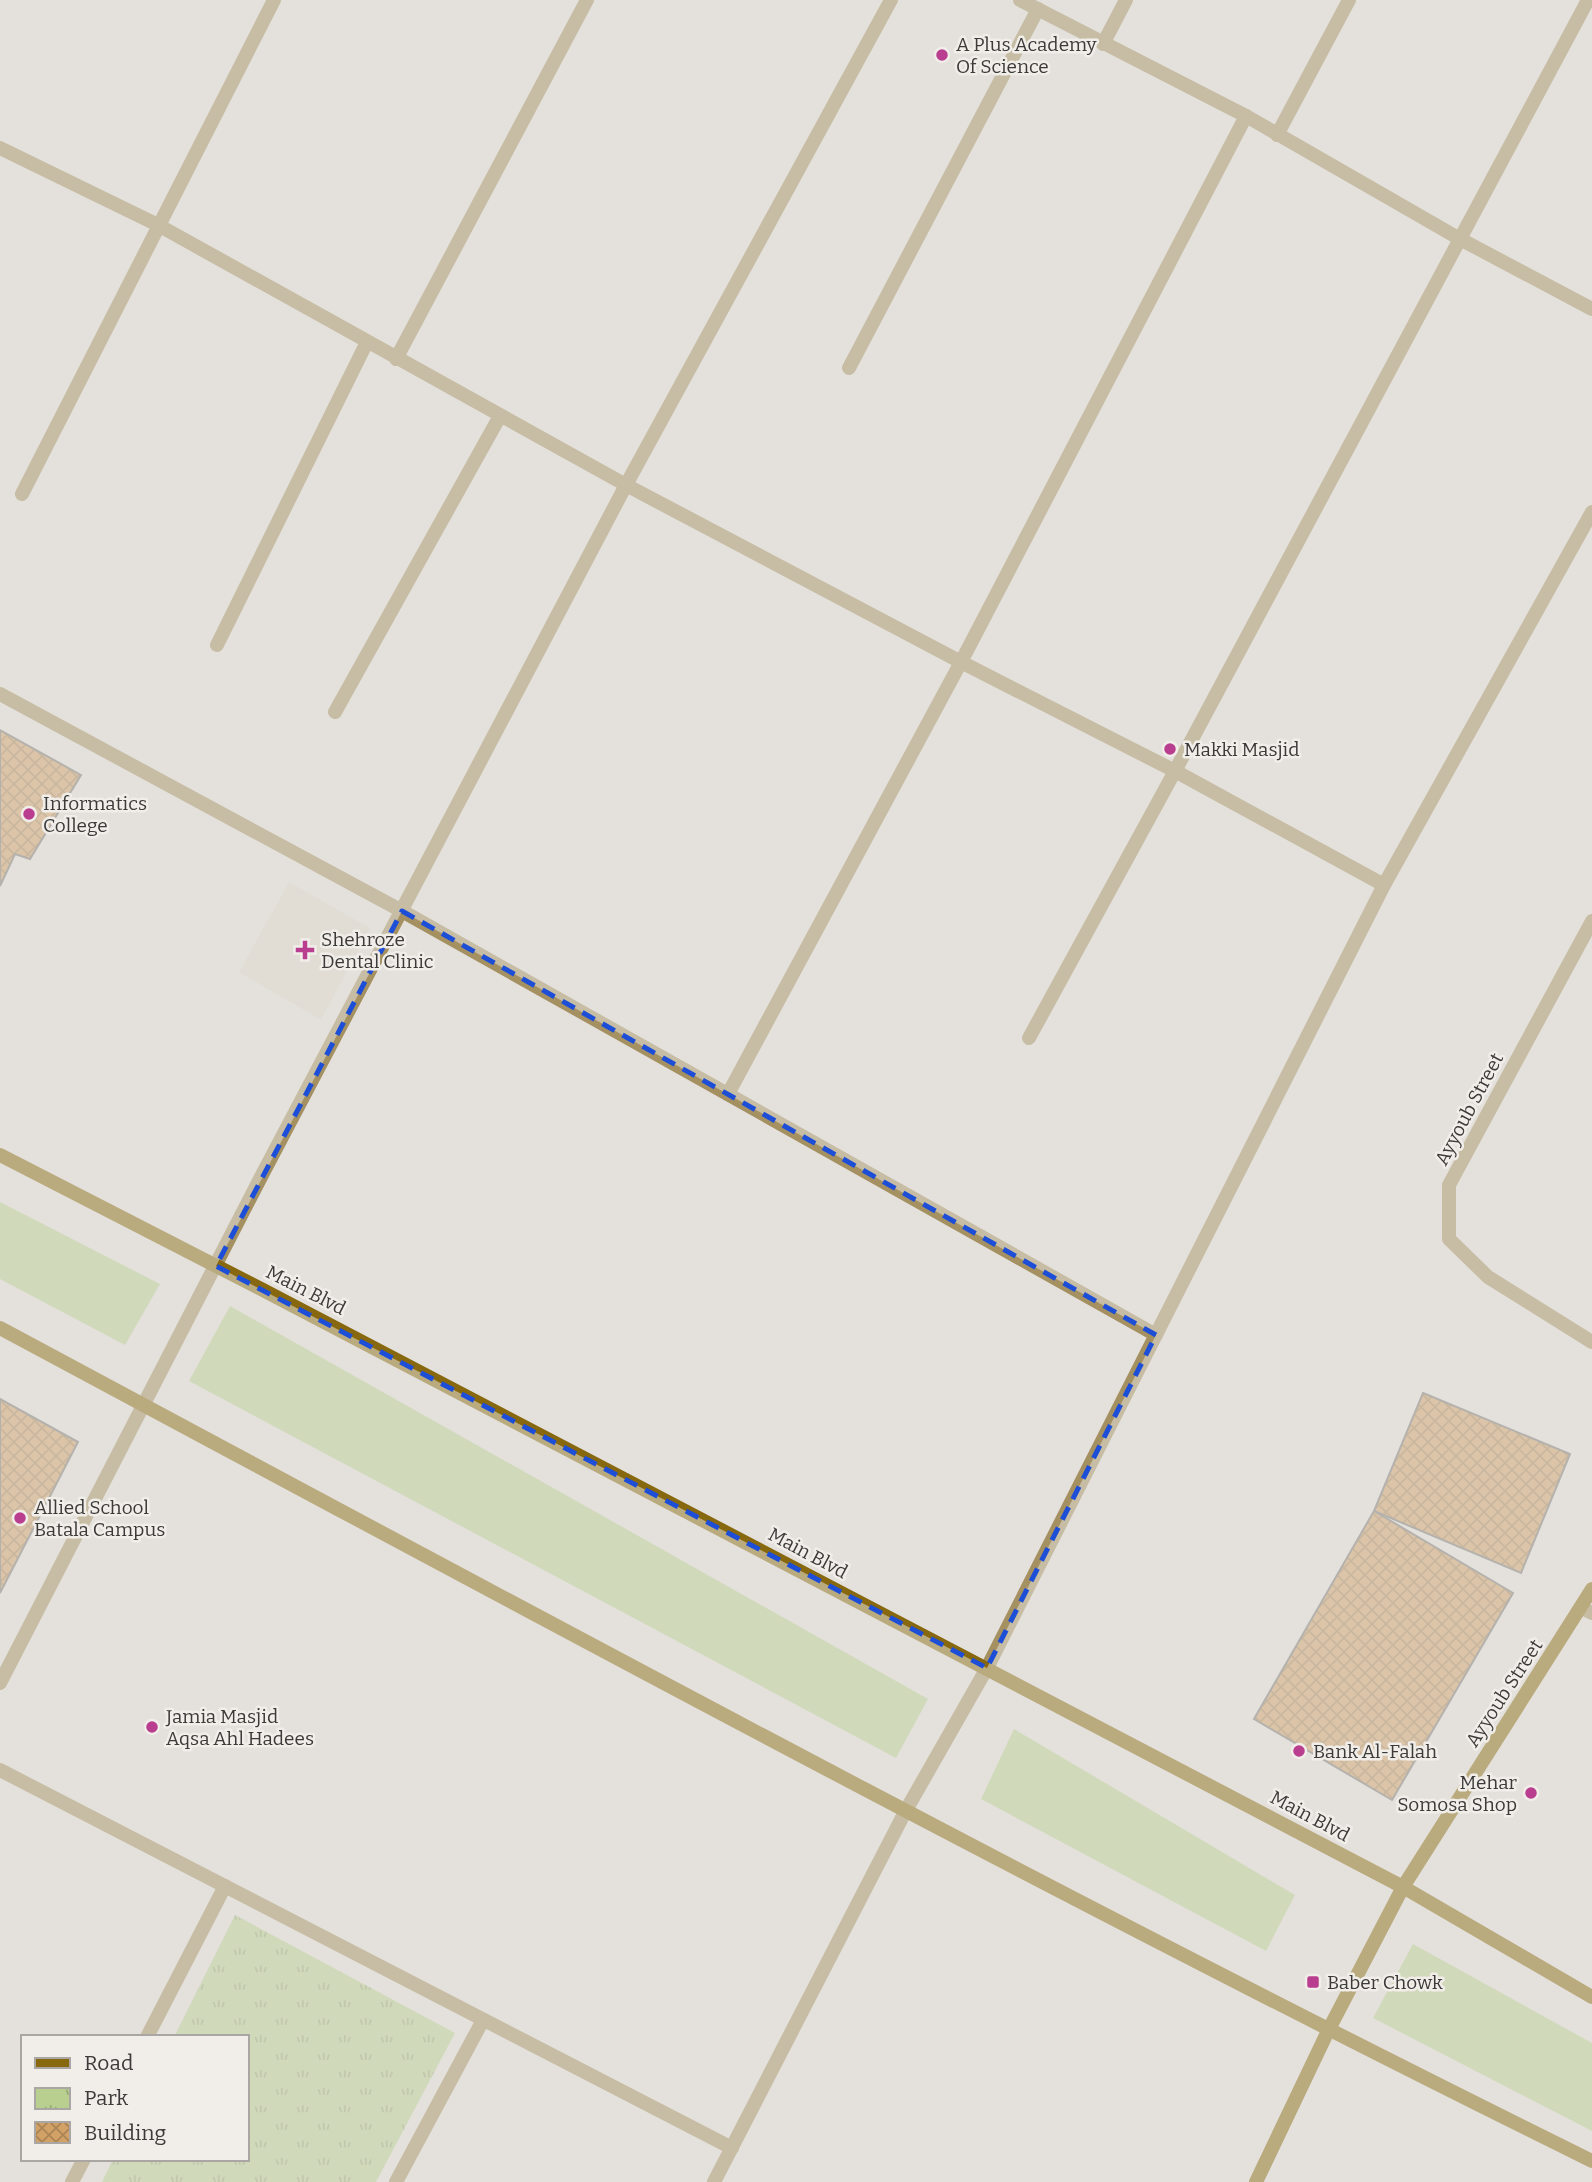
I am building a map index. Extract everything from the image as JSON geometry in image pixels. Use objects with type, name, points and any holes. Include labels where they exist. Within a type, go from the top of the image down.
[{"type":"main road","name":"Main Blvd","points":[[0,1156],[216,1266],[1403,1887],[1592,1997]]},
{"type":"main road","points":[[0,1328],[905,1812],[1328,2031],[1592,2161]]},
{"type":"main road","name":"Ayyoub Street","points":[[1255,2182],[1328,2031],[1403,1887],[1587,1610],[1592,1590]]},
{"type":"street","points":[[22,494],[274,0]]},
{"type":"street","points":[[397,359],[587,0]]},
{"type":"street","points":[[0,1682],[262,1174],[626,485],[891,0]]},
{"type":"street","points":[[1020,0],[1246,116],[1460,239],[1592,309]]},
{"type":"street","points":[[1103,44],[1126,0]]},
{"type":"street","points":[[1278,135],[1349,0]]},
{"type":"street","points":[[1030,1038],[1587,0]]},
{"type":"street","points":[[849,368],[1038,9]]},
{"type":"street","points":[[728,1094],[961,662],[1246,116]]},
{"type":"street","points":[[0,148],[158,225],[626,485],[961,662],[1175,771],[1384,886]]},
{"type":"street","points":[[216,645],[367,342]]},
{"type":"street","points":[[335,712],[500,416]]},
{"type":"street","points":[[714,2182],[905,1812],[987,1668],[1384,886],[1592,512]]},
{"type":"street","points":[[0,694],[402,911],[1156,1335]]},
{"type":"street","name":"Ayyoub Street","points":[[1592,921],[1450,1185],[1449,1239],[1488,1277],[1592,1342]]},
{"type":"street","points":[[0,1770],[732,2148]]},
{"type":"street","points":[[148,2035],[225,1886]]},
{"type":"street","points":[[396,2182],[484,2020]]},
{"type":"street","points":[[72,2182],[83,2161]]},
{"type":"highlighted area","points":[[402,911],[1156,1335],[987,1668],[216,1266]]},
{"type":"shaded area","name":"Shehroze Dental Clinic","points":[[289,882],[370,928],[321,1020],[239,972]]},
{"type":"green space","points":[[0,1202],[160,1284],[125,1345],[0,1279]]},
{"type":"green space","points":[[230,1306],[928,1699],[896,1758],[189,1381]]},
{"type":"green space","points":[[1014,1729],[1295,1895],[1266,1951],[981,1799]]},
{"type":"green space","points":[[235,1915],[455,2033],[376,2182],[102,2182],[112,2161],[248,2161],[248,2035],[175,2035]]},
{"type":"green space","points":[[1413,1944],[1592,2043],[1592,2131],[1373,2018]]},
{"type":"building","name":"Informatics College","points":[[0,730],[81,775],[30,859],[15,854],[0,886]]},
{"type":"building","points":[[1423,1393],[1570,1454],[1521,1573],[1374,1511]]},
{"type":"building","name":"Allied School Batala Campus","points":[[0,1399],[78,1442],[0,1593]]},
{"type":"building","points":[[1374,1511],[1513,1593],[1392,1800],[1254,1719]]},
{"type":"place","name":"A Plus Academy Of Science","points":[[942,55]]},
{"type":"place","name":"Makki Masjid","points":[[1170,749]]},
{"type":"place","name":"Informatics College","points":[[29,814]]},
{"type":"place","name":"Shehroze Dental Clinic","points":[[305,950]]},
{"type":"place","name":"Allied School Batala Campus","points":[[20,1518]]},
{"type":"place","name":"Jamia Masjid Aqsa Ahl Hadees","points":[[152,1727]]},
{"type":"place","name":"Bank Al-Falah","points":[[1299,1751]]},
{"type":"place","name":"Mehar Somosa Shop","points":[[1531,1793]]},
{"type":"place","name":"Baber Chowk","points":[[1313,1982]]}]
